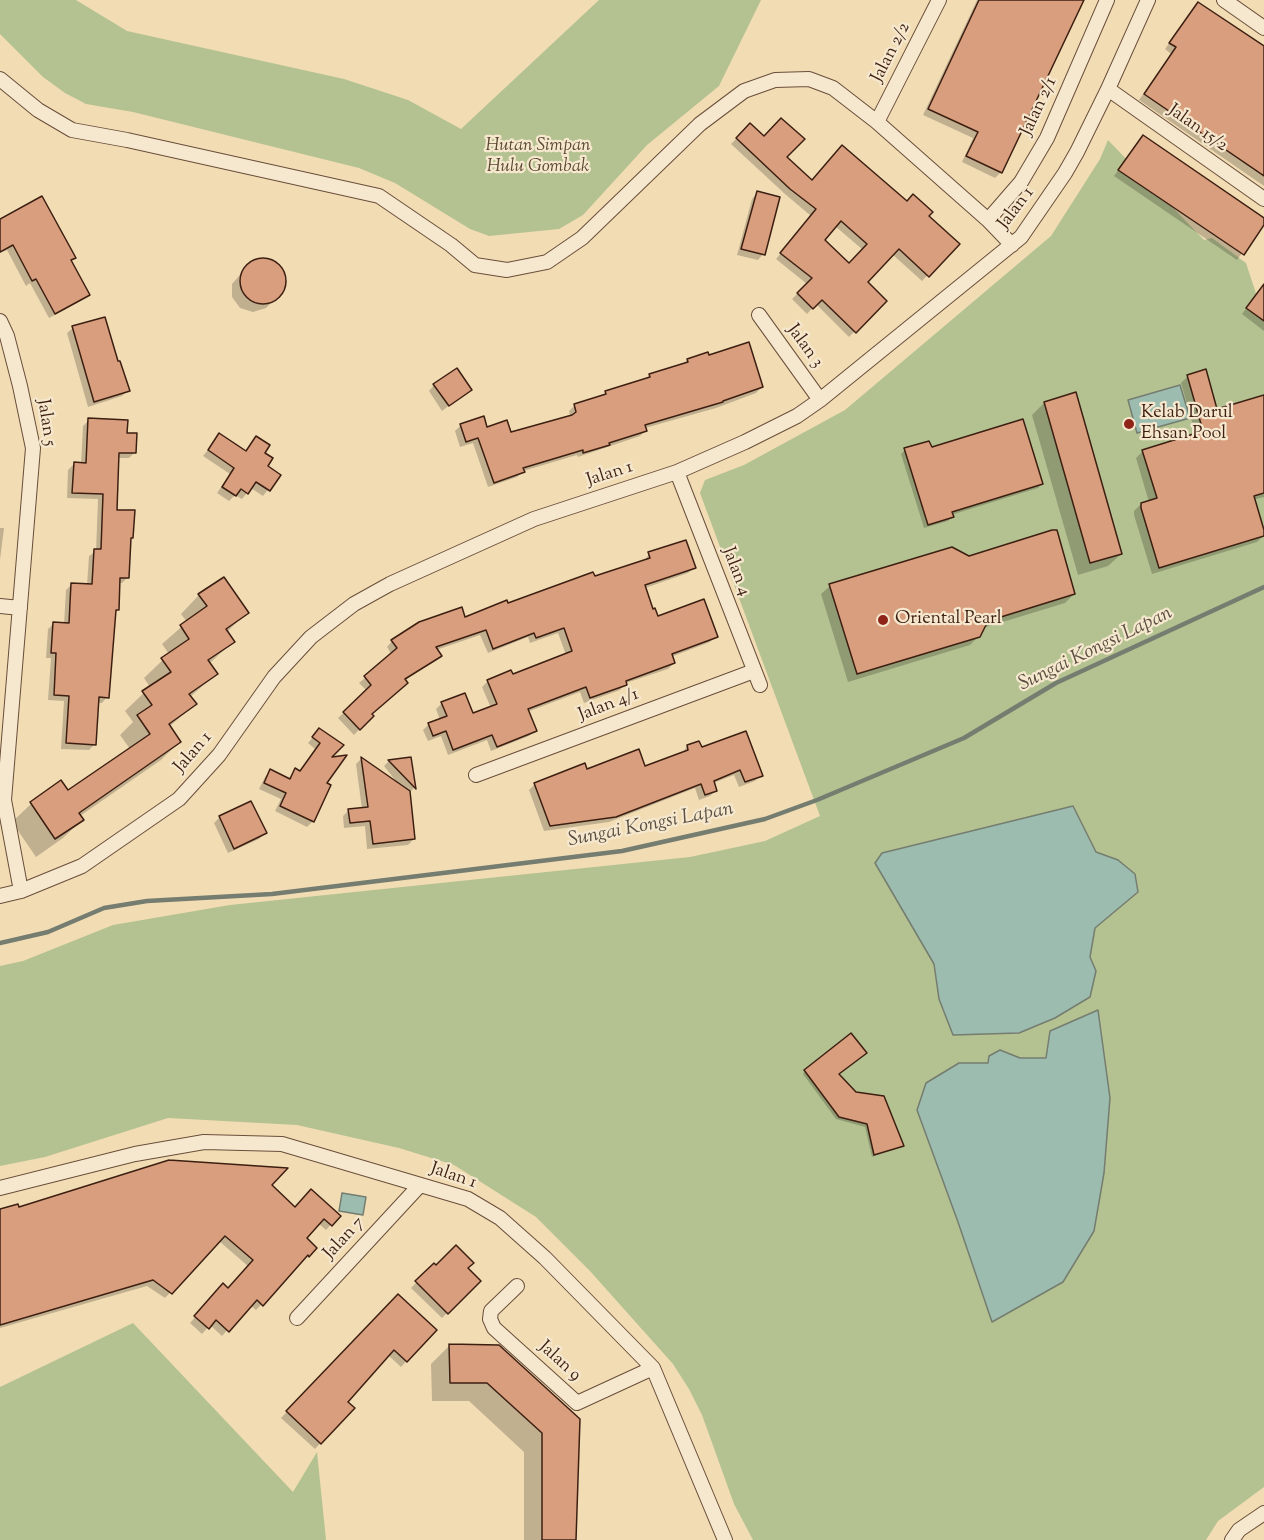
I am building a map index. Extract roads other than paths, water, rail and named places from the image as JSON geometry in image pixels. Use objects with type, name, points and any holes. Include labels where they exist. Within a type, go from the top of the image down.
[{"type":"street","name":"Jalan 2/2","points":[[877,122],[939,0]]},
{"type":"street","name":"Jalan 2/1","points":[[988,220],[1022,182],[1047,138],[1107,0]]},
{"type":"street","name":"Jalan 1","points":[[0,896],[21,891],[82,866],[179,798],[219,754],[274,677],[311,637],[354,604],[390,584],[534,519],[677,472],[797,416],[820,400],[1021,237],[1065,173],[1108,89],[1148,0]]},
{"type":"street","points":[[1224,0],[1264,28]]},
{"type":"street","points":[[0,79],[38,110],[72,130],[379,196],[451,245],[475,265],[507,270],[547,262],[582,238],[700,124],[744,91],[775,80],[809,79],[833,88],[877,122],[988,220],[1011,245]]},
{"type":"street","name":"Jalan 15/2","points":[[1108,89],[1264,199]]},
{"type":"street","name":"Jalan 3","points":[[759,315],[820,400]]},
{"type":"street","name":"Jalan 5","points":[[0,321],[7,336],[20,386],[33,448],[4,800],[21,891]]},
{"type":"street","name":"Jalan 4","points":[[677,472],[760,685]]},
{"type":"street","points":[[0,606],[20,608]]},
{"type":"street","name":"Jalan 4/1","points":[[477,775],[754,671]]},
{"type":"street","name":"Jalan 1","points":[[0,1188],[135,1154],[204,1142],[282,1144],[468,1199],[500,1218],[545,1258],[653,1368],[725,1540]]},
{"type":"street","name":"Jalan 7","points":[[297,1318],[420,1185]]},
{"type":"street","name":"Jalan 9","points":[[517,1286],[491,1311],[490,1319],[494,1328],[577,1403],[653,1368]]},
{"type":"street","points":[[1232,1540],[1239,1530],[1264,1513]]},
{"type":"waterway","name":"Sungai Kongsi Lapan","points":[[0,943],[48,932],[104,908],[147,901],[272,894],[622,851],[765,819],[817,800],[964,738],[1056,683],[1264,587]]},
{"type":"place","name":"Kelab Darul Ehsan Pool","points":[[1129,424]]},
{"type":"place","name":"Oriental Pearl","points":[[883,620]]},
{"type":"park label","name":"Hutan Simpan Hulu Gombak","points":[[538,157]]}]
